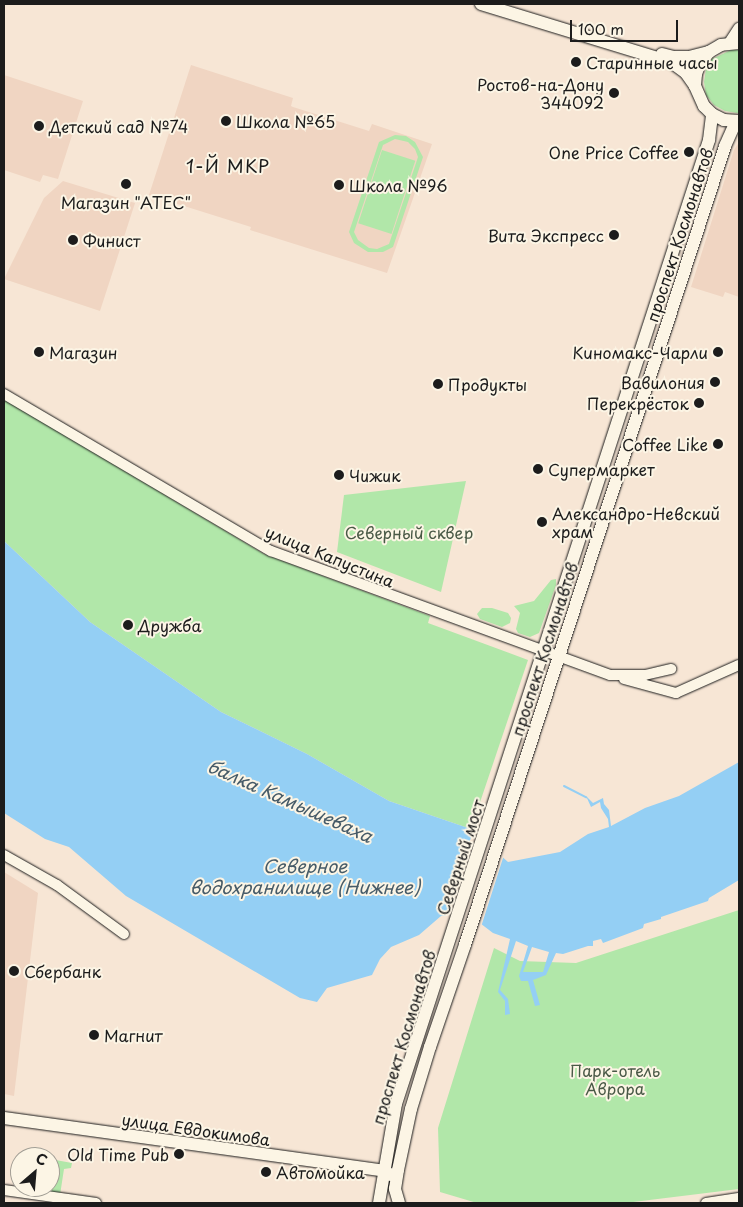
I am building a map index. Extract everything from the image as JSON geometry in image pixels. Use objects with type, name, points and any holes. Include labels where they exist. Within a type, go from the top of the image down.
[{"type":"main road","points":[[481,4],[671,62],[686,73],[696,86],[704,106],[712,114],[724,120],[738,121]]},
{"type":"main road","points":[[502,4],[673,57],[689,57],[735,43],[739,29]]},
{"type":"main road","points":[[696,86],[696,74],[700,63],[709,52]]},
{"type":"main road","name":"проспект Космонавтов","points":[[500,783],[709,140],[712,114]]},
{"type":"main road","name":"проспект Космонавтов","points":[[516,788],[725,146],[738,121]]},
{"type":"main road","name":"Северный мост","points":[[450,940],[500,783]]},
{"type":"main road","name":"Северный мост","points":[[465,945],[516,788]]},
{"type":"main road","name":"проспект Космонавтов","points":[[393,1174],[387,1145],[396,1104],[450,940]]},
{"type":"main road","name":"проспект Космонавтов","points":[[379,1203],[393,1174],[410,1109],[465,945]]},
{"type":"main road","name":"улица Евдокимова","points":[[4,1118],[393,1174]]},
{"type":"main road","points":[[393,1174],[399,1203]]},
{"type":"street","name":"улица Капустина","points":[[4,394],[271,551],[558,658],[610,675],[645,675],[671,669]]},
{"type":"street","points":[[610,675],[676,694],[739,665]]},
{"type":"street","points":[[4,855],[57,885],[124,934]]},
{"type":"street","points":[[4,1190],[91,1203]]},
{"type":"street","points":[[706,1203],[739,1198]]},
{"type":"shaded area","points":[[191,65],[293,98],[291,106],[293,107],[369,131],[372,124],[432,144],[387,273],[250,230],[251,227],[149,195]]},
{"type":"shaded area","name":"Детский сад №74","points":[[4,75],[83,101],[58,179],[43,175],[40,182],[4,170]]},
{"type":"shaded area","points":[[739,142],[739,297],[725,292],[723,297],[691,287],[734,150]]},
{"type":"shaded area","name":"Финист","points":[[63,181],[135,203],[100,311],[4,279],[44,198]]},
{"type":"shaded area","points":[[4,872],[38,893],[14,1096],[4,1094]]},
{"type":"green space","points":[[731,50],[739,50],[739,113],[725,111],[714,105],[706,95],[704,82],[706,69],[712,59]]},
{"type":"green space","points":[[395,135],[406,136],[415,142],[423,157],[393,247],[383,252],[368,252],[354,243],[349,232],[379,142]],"holes":[[[395,139],[408,142],[415,149],[418,157],[389,244],[377,249],[369,248],[358,240],[354,232],[383,145]]]},
{"type":"green space","points":[[382,150],[415,161],[391,234],[358,223]]},
{"type":"green space","name":"Дружба","points":[[4,399],[264,554],[430,616],[428,623],[528,660],[471,829],[389,801],[307,754],[221,712],[90,622],[4,541]]},
{"type":"green space","name":"Северный сквер","points":[[466,481],[441,592],[337,552],[344,495]]},
{"type":"green space","points":[[556,579],[556,585],[539,633],[530,637],[518,633],[516,629],[520,613],[514,606],[534,601],[551,580]]},
{"type":"green space","points":[[482,608],[492,608],[508,613],[511,618],[510,623],[502,627],[480,619],[477,614]]},
{"type":"green space","name":"Парк-отель Аврора","points":[[739,910],[739,1189],[625,1203],[477,1203],[440,1192],[438,1128],[494,948],[520,961],[576,963]]},
{"type":"green space","points":[[60,1161],[72,1163],[71,1168],[64,1169],[60,1195]]},
{"type":"water","name":"Северное водохранилище (Нижнее)","points":[[4,541],[90,622],[221,712],[307,754],[389,801],[471,829],[508,862],[560,852],[588,834],[609,827],[608,819],[601,808],[600,802],[591,807],[586,796],[593,803],[603,798],[604,804],[609,810],[611,826],[645,808],[679,796],[739,762],[739,880],[709,898],[708,901],[644,924],[643,928],[603,943],[601,939],[593,941],[593,946],[563,954],[556,953],[546,975],[533,980],[540,1005],[535,1006],[528,981],[521,981],[519,976],[528,946],[516,941],[500,990],[508,999],[510,1014],[505,1015],[505,1001],[498,992],[510,939],[493,933],[468,914],[441,916],[419,935],[391,947],[380,959],[372,975],[327,988],[317,1002],[300,998],[126,896],[69,847],[45,839],[4,813]],"holes":[[[532,947],[549,952],[543,972],[523,972]]]},
{"type":"pier","points":[[474,828],[504,855],[481,927],[467,916],[445,918]]},
{"type":"waterway","points":[[564,786],[586,797]]},
{"type":"place","name":"Старинные часы","points":[[576,62]]},
{"type":"place","name":"Ростов-на-Дону 344092","points":[[614,93]]},
{"type":"place","name":"Школа №65","points":[[226,121]]},
{"type":"place","name":"Детский сад №74","points":[[39,126]]},
{"type":"place","name":"One Price Coffee","points":[[689,152]]},
{"type":"place","name":"Магазин \"АТЕС\"","points":[[126,184]]},
{"type":"place","name":"Школа №96","points":[[339,185]]},
{"type":"place","name":"Вита Экспресс","points":[[614,235]]},
{"type":"place","name":"Финист","points":[[73,240]]},
{"type":"place","name":"Магазин","points":[[39,352]]},
{"type":"place","name":"Киномакс-Чарли","points":[[718,352]]},
{"type":"place","name":"Вавилония","points":[[715,382]]},
{"type":"place","name":"Продукты","points":[[438,384]]},
{"type":"place","name":"Перекрёсток","points":[[699,403]]},
{"type":"place","name":"Coffee Like","points":[[718,444]]},
{"type":"place","name":"Супермаркет","points":[[538,469]]},
{"type":"place","name":"Чижик","points":[[339,475]]},
{"type":"place","name":"Александро-Невский храм","points":[[542,522]]},
{"type":"place","name":"Дружба","points":[[128,625]]},
{"type":"place","name":"Сбербанк","points":[[14,971]]},
{"type":"place","name":"Магнит","points":[[94,1035]]},
{"type":"place","name":"Old Time Pub","points":[[179,1154]]},
{"type":"place","name":"Автомойка","points":[[266,1172]]},
{"type":"district","name":"1-Й МКР","points":[[228,166]]},
{"type":"water label","name":"балка Камышеваха","points":[[290,801]]}]
